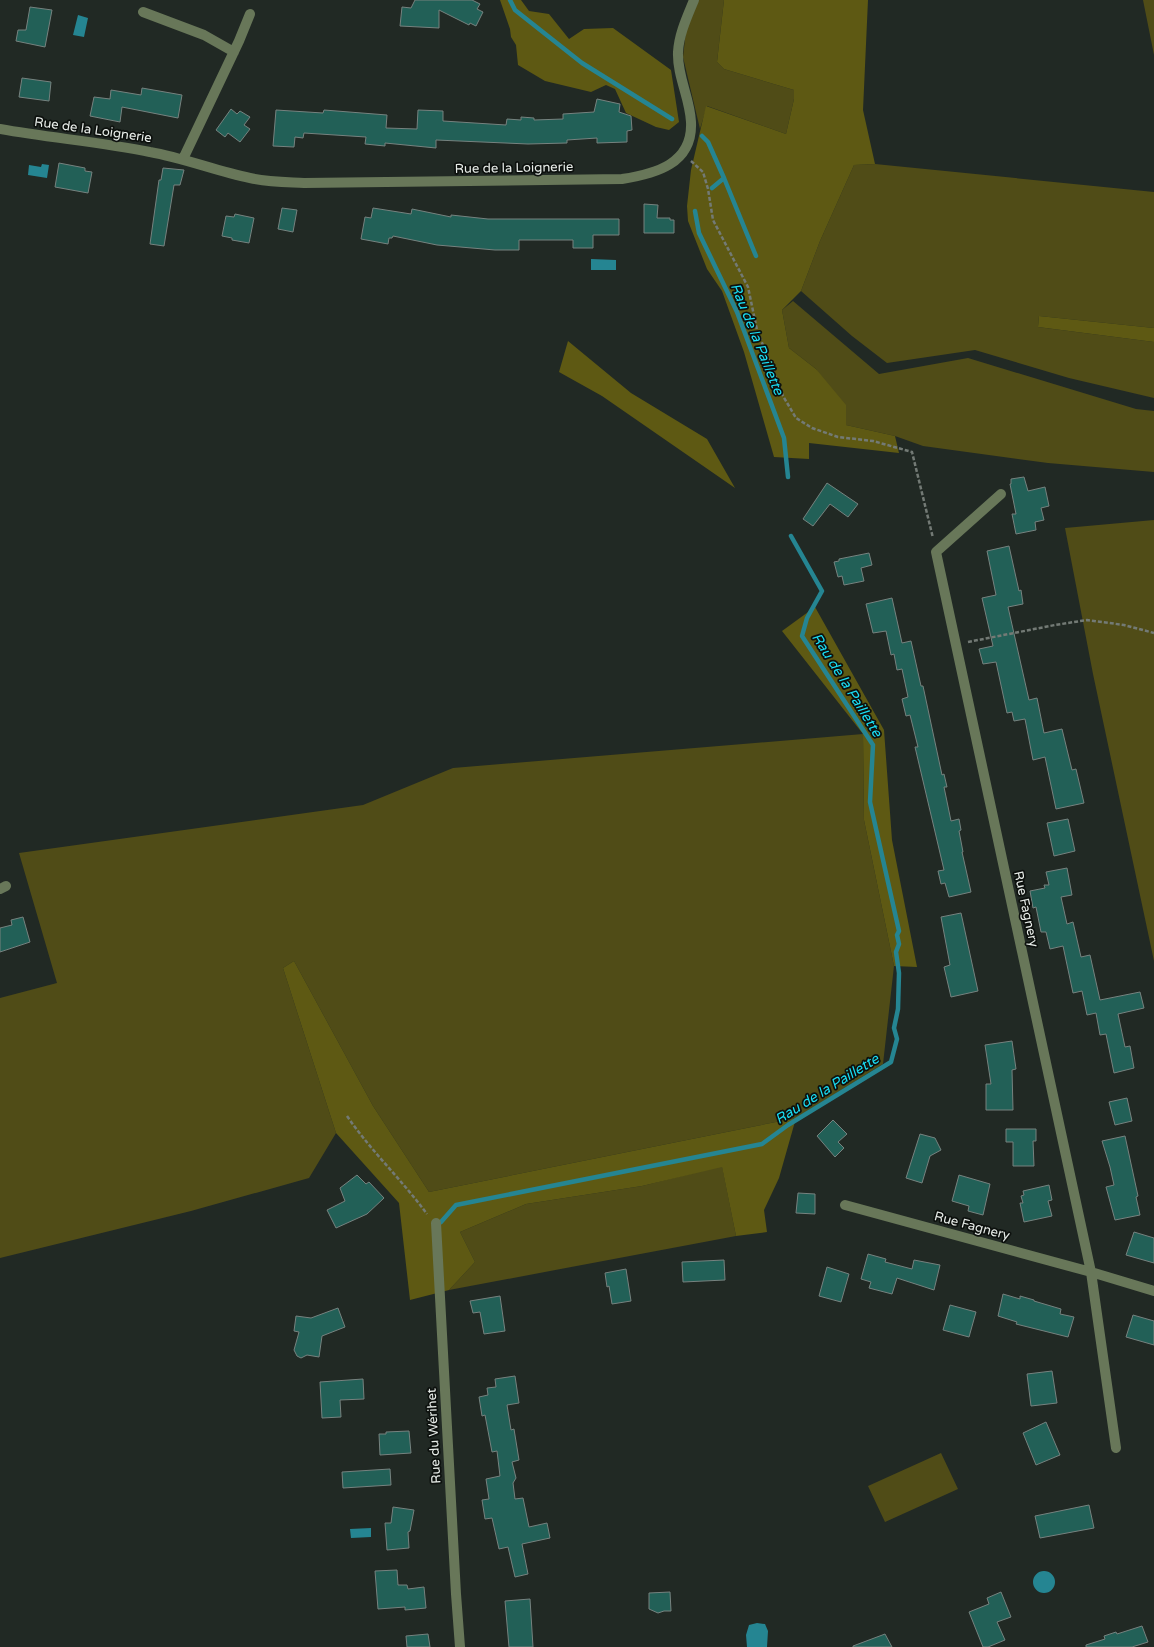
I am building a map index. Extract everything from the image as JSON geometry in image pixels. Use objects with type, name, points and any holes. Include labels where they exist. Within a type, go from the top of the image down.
[{"type":"street","name":"Rue de la Loignerie","points":[[0,129],[39,136],[125,147],[183,159],[250,178],[304,184],[622,179],[645,176],[671,165],[683,154],[690,138],[691,122],[680,71],[678,53],[681,33],[694,0]]},
{"type":"street","points":[[144,12],[204,35],[234,52]]},
{"type":"street","points":[[183,159],[234,52],[250,14]]},
{"type":"street","points":[[936,552],[1001,494]]},
{"type":"street","name":"Rue Fagnery","points":[[936,552],[1091,1272],[1116,1448]]},
{"type":"street","name":"Rue Fagnery","points":[[845,1205],[1091,1272],[1154,1292]]},
{"type":"street","name":"Rue du Wérihet","points":[[436,1224],[455,1586],[460,1647]]},
{"type":"path","points":[[683,154],[702,172],[708,189],[713,220],[748,287],[757,330],[783,396],[796,418],[812,428],[838,437],[873,441],[912,452],[936,552]]},
{"type":"path","points":[[956,644],[1087,620],[1124,625],[1154,633]]},
{"type":"path","points":[[347,1116],[361,1136],[436,1224]]},
{"type":"shaded area","points":[[500,0],[521,0],[529,11],[549,14],[569,39],[584,29],[613,28],[671,70],[679,122],[669,130],[656,127],[626,113],[615,89],[606,85],[591,92],[545,81],[518,65],[516,45],[511,37],[510,29]]},
{"type":"shaded area","points":[[699,0],[724,0],[717,62],[724,69],[794,90],[794,99],[786,134],[707,106],[700,129],[683,57],[686,30]]},
{"type":"shaded area","points":[[724,0],[868,0],[863,110],[875,164],[854,165],[820,241],[801,291],[782,310],[789,348],[816,369],[846,405],[846,425],[895,436],[899,453],[809,443],[809,459],[774,457],[744,352],[722,291],[707,269],[688,221],[687,206],[691,170],[706,106],[786,134],[794,99],[794,90],[724,69],[717,62]]},
{"type":"shaded area","points":[[1143,0],[1154,0],[1154,55]]},
{"type":"shaded area","points":[[875,164],[1154,192],[1154,328],[1039,316],[1038,327],[1154,342],[1154,398],[1069,378],[975,350],[887,363],[852,336],[801,291],[820,241],[854,165]]},
{"type":"shaded area","points":[[793,301],[879,374],[968,358],[1136,409],[1154,411],[1154,472],[1048,463],[923,446],[895,436],[846,425],[816,369],[789,348],[782,310]]},
{"type":"shaded area","points":[[1039,316],[1154,328],[1154,342],[1038,327]]},
{"type":"shaded area","points":[[568,341],[631,393],[707,439],[735,488],[602,396],[559,372]]},
{"type":"shaded area","points":[[1154,520],[1154,961],[1093,674],[1065,528]]},
{"type":"shaded area","points":[[815,607],[884,730],[892,840],[917,967],[894,966],[864,820],[863,734],[782,631]]},
{"type":"shaded area","points":[[863,734],[864,820],[894,966],[883,1064],[796,1118],[429,1192],[373,1106],[294,961],[283,968],[336,1133],[309,1178],[191,1211],[0,1258],[0,998],[57,983],[19,853],[363,805],[453,768]]},
{"type":"shaded area","points":[[294,961],[373,1106],[429,1192],[796,1118],[779,1178],[764,1210],[767,1232],[736,1236],[722,1167],[642,1186],[526,1204],[460,1232],[475,1262],[449,1290],[410,1300],[399,1203],[336,1133],[283,968]]},
{"type":"shaded area","points":[[722,1166],[736,1236],[449,1290],[475,1262],[460,1232],[526,1204],[642,1186]]},
{"type":"shaded area","points":[[941,1453],[958,1489],[885,1522],[868,1486]]},
{"type":"water","points":[[78,15],[88,18],[84,37],[73,35]]},
{"type":"water","points":[[42,164],[49,165],[47,178],[28,175],[29,165],[41,167]]},
{"type":"water","points":[[591,259],[616,260],[616,270],[591,270]]},
{"type":"water","points":[[371,1528],[371,1537],[351,1538],[350,1529]]},
{"type":"water","points":[[1044,1571],[1052,1574],[1055,1582],[1052,1590],[1044,1593],[1036,1590],[1033,1582],[1036,1574]]},
{"type":"water","points":[[757,1623],[765,1624],[768,1631],[767,1647],[747,1647],[746,1635],[749,1625]]},
{"type":"building","points":[[415,0],[472,0],[480,4],[477,9],[483,12],[476,26],[470,23],[469,25],[439,10],[439,28],[400,26],[402,7],[411,8]]},
{"type":"building","points":[[30,7],[52,10],[45,47],[16,41],[18,30],[26,30]]},
{"type":"building","points":[[22,78],[51,82],[49,101],[19,97]]},
{"type":"building","points":[[142,88],[182,95],[178,118],[122,107],[120,122],[90,116],[94,97],[110,99],[111,90],[141,95]]},
{"type":"building","points":[[597,99],[620,104],[619,112],[631,116],[632,130],[627,131],[627,142],[597,143],[597,138],[567,140],[567,143],[528,144],[436,140],[436,148],[385,143],[385,146],[365,144],[366,137],[304,133],[303,138],[295,137],[294,147],[273,146],[276,110],[323,113],[324,110],[387,115],[386,128],[417,129],[418,110],[443,111],[443,121],[506,125],[507,119],[521,120],[521,117],[534,118],[534,120],[563,119],[563,114],[594,112]]},
{"type":"building","points":[[231,109],[237,114],[240,111],[250,117],[244,125],[250,129],[240,142],[228,133],[225,137],[216,130]]},
{"type":"building","points":[[59,163],[85,168],[85,171],[92,172],[88,193],[55,187]]},
{"type":"building","points":[[163,168],[184,170],[180,185],[174,185],[164,246],[150,244],[159,180],[161,180]]},
{"type":"building","points":[[644,204],[658,205],[657,218],[670,218],[670,220],[674,220],[674,233],[644,233]]},
{"type":"building","points":[[282,208],[297,210],[293,232],[278,229]]},
{"type":"building","points":[[373,208],[411,214],[412,209],[451,217],[451,215],[488,219],[619,219],[619,235],[593,235],[593,248],[573,248],[573,240],[519,240],[519,250],[495,250],[437,245],[393,236],[392,238],[389,238],[388,244],[361,239],[365,217],[371,218]]},
{"type":"building","points":[[235,214],[254,218],[249,243],[232,240],[232,238],[222,236],[226,216],[234,217]]},
{"type":"building","points":[[1024,477],[1028,491],[1045,487],[1049,506],[1041,508],[1044,520],[1035,522],[1036,530],[1016,534],[1012,514],[1016,514],[1010,484],[1011,479]]},
{"type":"building","points":[[827,483],[858,504],[848,517],[830,504],[813,526],[803,519]]},
{"type":"building","points":[[1009,546],[1019,591],[1021,590],[1023,604],[1008,607],[1029,700],[1037,698],[1044,733],[1062,729],[1072,770],[1076,769],[1084,803],[1056,809],[1045,757],[1033,760],[1025,719],[1014,721],[1012,712],[1007,713],[996,662],[983,664],[979,649],[993,646],[982,598],[996,595],[987,551]]},
{"type":"building","points":[[869,553],[872,565],[861,568],[864,581],[844,585],[842,576],[838,577],[834,562],[839,561],[839,559]]},
{"type":"building","points":[[892,598],[902,643],[911,641],[921,686],[923,686],[942,775],[944,774],[947,787],[944,787],[951,821],[959,819],[962,852],[971,892],[949,897],[945,883],[941,884],[938,871],[944,870],[915,747],[918,747],[910,715],[906,716],[902,699],[908,697],[902,669],[897,670],[894,654],[891,655],[886,631],[873,633],[866,604]]},
{"type":"building","points":[[1068,819],[1075,851],[1054,856],[1047,823]]},
{"type":"building","points":[[1067,868],[1072,895],[1061,897],[1067,924],[1073,922],[1081,957],[1090,955],[1100,1000],[1140,992],[1144,1008],[1118,1014],[1125,1047],[1130,1046],[1134,1068],[1114,1073],[1106,1034],[1100,1035],[1096,1013],[1087,1015],[1082,991],[1073,993],[1063,946],[1050,949],[1046,932],[1041,932],[1036,907],[1033,908],[1030,891],[1045,888],[1044,885],[1049,885],[1046,872]]},
{"type":"building","points":[[961,913],[978,991],[951,997],[944,967],[950,965],[941,917]]},
{"type":"building","points":[[23,917],[30,942],[0,952],[0,928],[12,925],[11,920]]},
{"type":"building","points":[[1012,1041],[1016,1069],[1012,1070],[1013,1110],[986,1110],[986,1084],[991,1084],[985,1045]]},
{"type":"building","points":[[1127,1098],[1132,1121],[1115,1125],[1109,1102]]},
{"type":"building","points":[[833,1120],[847,1134],[838,1142],[844,1148],[835,1157],[817,1136]]},
{"type":"building","points":[[1006,1129],[1036,1129],[1036,1141],[1033,1141],[1034,1166],[1013,1166],[1013,1142],[1006,1142]]},
{"type":"building","points":[[920,1134],[935,1138],[941,1150],[930,1156],[922,1183],[906,1178]]},
{"type":"building","points":[[1125,1136],[1138,1196],[1136,1197],[1140,1215],[1115,1220],[1106,1187],[1114,1185],[1102,1141]]},
{"type":"building","points":[[357,1175],[366,1184],[369,1182],[384,1198],[367,1214],[336,1228],[327,1210],[345,1201],[340,1188]]},
{"type":"building","points":[[959,1175],[990,1184],[983,1215],[968,1211],[969,1206],[952,1201]]},
{"type":"building","points":[[1049,1185],[1052,1200],[1048,1201],[1052,1216],[1024,1222],[1020,1203],[1023,1203],[1021,1196],[1024,1195],[1023,1191]]},
{"type":"building","points":[[798,1193],[815,1194],[815,1214],[796,1213]]},
{"type":"building","points":[[1134,1232],[1154,1238],[1154,1263],[1126,1255]]},
{"type":"building","points":[[868,1254],[886,1259],[885,1262],[912,1269],[914,1260],[940,1265],[934,1290],[897,1278],[892,1294],[869,1288],[871,1282],[861,1279]]},
{"type":"building","points":[[724,1260],[725,1280],[683,1282],[682,1262]]},
{"type":"building","points":[[827,1267],[849,1274],[841,1302],[819,1296]]},
{"type":"building","points":[[626,1269],[631,1301],[612,1304],[605,1273]]},
{"type":"building","points":[[1003,1294],[1020,1299],[1020,1296],[1034,1300],[1061,1309],[1060,1314],[1074,1317],[1068,1337],[1016,1324],[1017,1322],[998,1316]]},
{"type":"building","points":[[500,1296],[505,1331],[484,1334],[480,1312],[473,1313],[470,1301]]},
{"type":"building","points":[[950,1305],[976,1312],[969,1337],[943,1330]]},
{"type":"building","points":[[338,1308],[345,1327],[322,1336],[319,1357],[307,1355],[301,1358],[297,1356],[294,1350],[299,1332],[294,1331],[296,1316],[311,1318]]},
{"type":"building","points":[[1133,1315],[1154,1321],[1154,1345],[1126,1337]]},
{"type":"building","points":[[1052,1371],[1057,1403],[1031,1406],[1027,1374]]},
{"type":"building","points":[[515,1376],[519,1403],[507,1405],[511,1430],[514,1429],[519,1460],[512,1462],[516,1478],[513,1483],[515,1499],[523,1498],[529,1527],[547,1523],[550,1538],[522,1544],[528,1574],[515,1577],[508,1547],[499,1549],[492,1518],[485,1519],[482,1500],[489,1499],[486,1479],[500,1476],[497,1451],[492,1452],[485,1415],[482,1416],[479,1397],[488,1395],[487,1388],[496,1387],[495,1379]]},
{"type":"building","points":[[363,1379],[364,1399],[340,1400],[341,1417],[322,1418],[320,1382]]},
{"type":"building","points":[[1046,1422],[1060,1455],[1036,1465],[1023,1433]]},
{"type":"building","points":[[409,1431],[411,1453],[380,1455],[379,1434],[386,1434],[386,1432]]},
{"type":"building","points":[[390,1469],[391,1485],[343,1488],[342,1472]]},
{"type":"building","points":[[1089,1505],[1094,1528],[1040,1538],[1035,1516]]},
{"type":"building","points":[[393,1507],[414,1510],[410,1531],[408,1532],[409,1548],[387,1550],[385,1523],[391,1523]]},
{"type":"building","points":[[397,1570],[398,1585],[407,1585],[408,1589],[424,1587],[426,1608],[405,1610],[405,1607],[378,1609],[375,1571]]},
{"type":"building","points":[[670,1592],[671,1611],[658,1613],[649,1609],[649,1593]]},
{"type":"building","points":[[1001,1592],[1011,1617],[997,1622],[1005,1640],[988,1647],[983,1647],[969,1612],[989,1604],[987,1598]]},
{"type":"building","points":[[530,1599],[533,1647],[509,1647],[505,1601]]},
{"type":"building","points":[[1142,1626],[1148,1642],[1132,1647],[1086,1647],[1086,1645],[1105,1639],[1104,1636],[1116,1632],[1117,1634]]},
{"type":"building","points":[[428,1634],[430,1647],[407,1647],[406,1636]]},
{"type":"building","points":[[885,1634],[892,1647],[853,1647],[853,1646]]},
{"type":"waterway","name":"Rau de la Paillette","points":[[510,0],[515,10],[582,63],[672,119]]},
{"type":"waterway","name":"Rau de la Paillette","points":[[702,136],[708,142],[756,256]]},
{"type":"waterway","name":"Rau de la Paillette","points":[[712,188],[724,178]]},
{"type":"waterway","name":"Rau de la Paillette","points":[[695,211],[699,233],[737,312],[784,438],[788,477]]},
{"type":"waterway","name":"Rau de la Paillette","points":[[441,1222],[456,1205],[762,1144],[788,1125],[891,1062],[897,1039],[894,1028],[898,1009],[899,973],[896,952],[899,944],[897,935],[899,931],[870,802],[873,745],[802,636],[807,618],[822,591],[791,536]]}]
